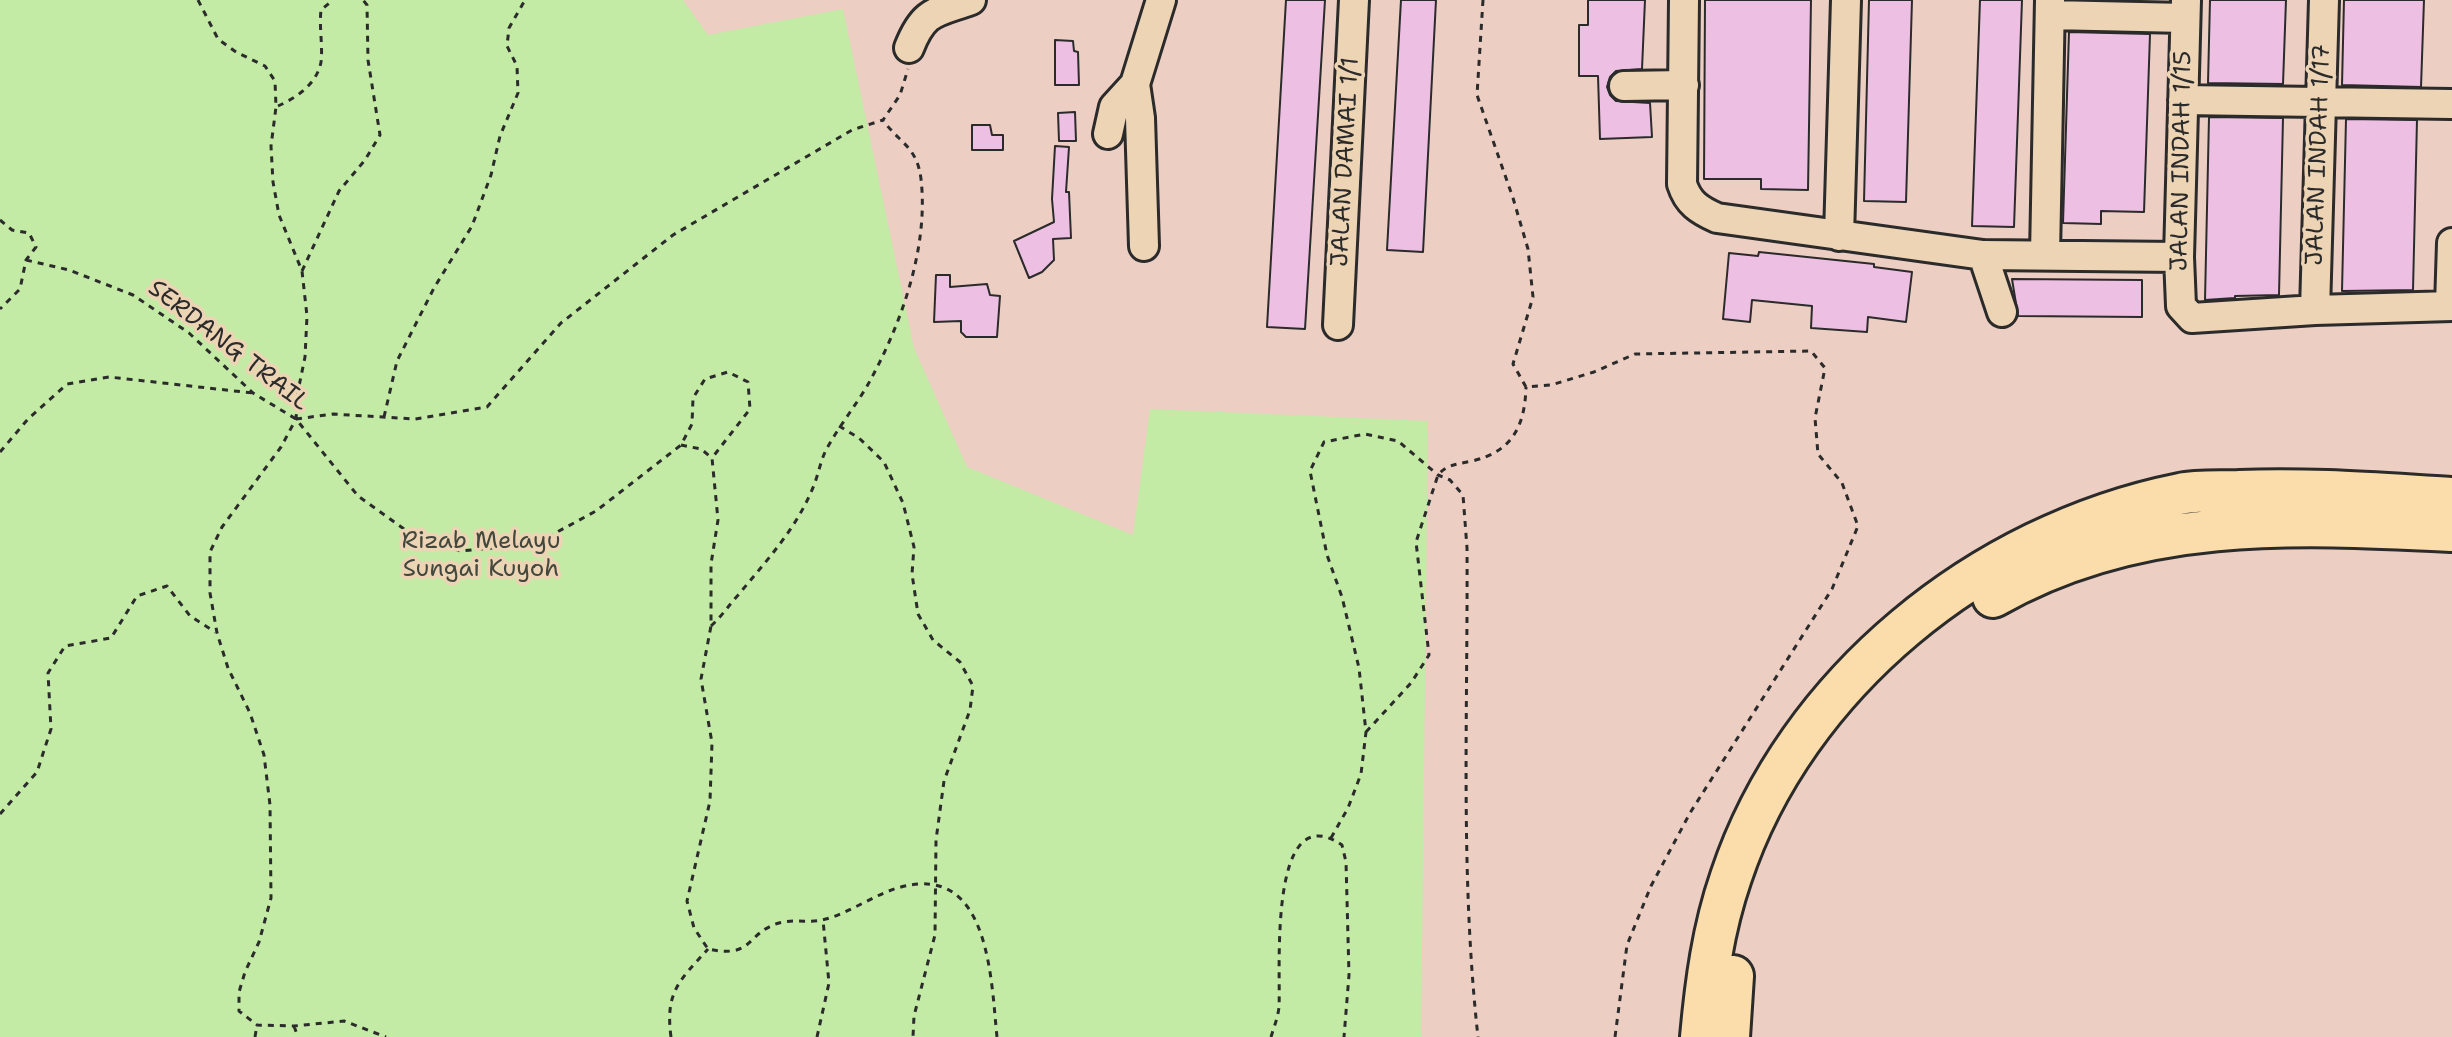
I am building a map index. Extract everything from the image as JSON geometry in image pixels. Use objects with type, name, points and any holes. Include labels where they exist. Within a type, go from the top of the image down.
[{"type":"highway","points":[[1701,1037],[1706,977],[1731,876],[1782,770],[1814,722],[1854,674],[1899,631],[1943,598],[2011,555],[2060,531],[2119,509],[2183,493],[2288,491],[2452,498]]},
{"type":"highway","points":[[1729,1037],[1730,995],[1748,897],[1765,850],[1793,798],[1829,744],[1879,684],[1958,617],[2030,575],[2107,547],[2175,533],[2275,525],[2452,531]]},
{"type":"street","points":[[909,48],[920,22],[927,16],[971,0]]},
{"type":"street","points":[[1108,134],[1114,107],[1135,84],[1161,0]]},
{"type":"street","name":"JALAN DAMAI 1/1","points":[[1338,325],[1354,0]]},
{"type":"street","points":[[1684,0],[1682,184],[1693,205],[1717,218],[1983,255],[2179,257]]},
{"type":"street","points":[[1839,236],[1846,0]]},
{"type":"street","name":"JALAN INDAH 1/17","points":[[2315,310],[2324,0]]},
{"type":"street","points":[[2045,255],[2050,8],[2186,9]]},
{"type":"street","name":"JALAN INDAH 1/15","points":[[2186,9],[2179,257],[2181,306],[2192,318],[2315,310]]},
{"type":"street","points":[[1135,84],[1140,118],[1144,246]]},
{"type":"street","points":[[1624,86],[1684,85]]},
{"type":"street","points":[[2183,100],[2452,104]]},
{"type":"street","points":[[2315,310],[2451,306],[2452,243]]},
{"type":"street","points":[[1983,255],[2002,312]]},
{"type":"path","points":[[198,0],[218,39],[265,66],[275,81],[276,107],[271,146],[273,182],[279,215],[302,271],[307,316],[296,419],[281,447],[222,527],[210,552],[210,593],[217,633],[264,755],[270,805],[271,898],[259,942],[239,992],[239,1011],[257,1025],[275,1023],[294,1026],[344,1021],[386,1037]]},
{"type":"path","points":[[276,107],[294,100],[307,88],[321,63],[321,10],[333,0]]},
{"type":"path","points":[[302,271],[339,191],[365,160],[380,135],[368,60],[367,5],[363,0]]},
{"type":"path","points":[[384,417],[397,361],[434,288],[472,226],[491,175],[500,136],[518,93],[517,66],[507,46],[509,28],[525,0]]},
{"type":"path","points":[[1366,732],[1411,683],[1429,655],[1416,542],[1438,475],[1445,467],[1488,457],[1516,436],[1525,409],[1526,387],[1513,364],[1533,297],[1528,249],[1477,95],[1483,0]]},
{"type":"path","points":[[296,419],[333,414],[415,419],[487,407],[561,323],[673,235],[852,130],[883,120],[906,80],[909,48]]},
{"type":"path","points":[[711,626],[775,553],[796,522],[813,489],[824,454],[866,388],[898,319],[919,252],[923,223],[921,176],[912,150],[902,138],[891,132],[883,120]]},
{"type":"path","points":[[0,220],[12,230],[29,233],[36,247],[26,260],[20,289],[0,309]]},
{"type":"path","name":"SERDANG TRAIL","points":[[26,260],[69,270],[133,295],[189,333],[253,393],[296,419],[358,496],[411,534],[460,551],[535,544],[596,511],[681,445]]},
{"type":"path","points":[[1526,387],[1551,385],[1594,372],[1635,354],[1811,351],[1825,368],[1815,418],[1818,454],[1842,483],[1858,526],[1832,589],[1690,813],[1651,886],[1627,945],[1615,1037]]},
{"type":"path","points":[[712,458],[701,449],[681,445],[692,424],[693,398],[705,379],[728,372],[748,382],[750,409],[712,458],[718,520],[711,564],[711,626],[701,679],[712,743],[710,801],[687,901],[694,928],[708,949],[727,953],[744,949],[765,930],[779,923],[823,920],[902,886],[934,885],[959,895],[979,923],[988,957],[997,1037]]},
{"type":"path","points":[[0,452],[28,419],[67,384],[109,377],[253,393]]},
{"type":"path","points":[[839,426],[859,438],[884,462],[903,503],[914,547],[912,574],[918,614],[933,640],[960,662],[973,686],[970,710],[944,781],[936,840],[935,935],[914,1016],[913,1037]]},
{"type":"path","points":[[1331,838],[1348,808],[1361,774],[1366,732],[1359,668],[1342,597],[1327,555],[1310,471],[1324,442],[1365,434],[1398,441],[1438,475],[1450,480],[1463,495],[1467,548],[1468,876],[1471,978],[1478,1037]]},
{"type":"path","points":[[0,814],[37,772],[51,729],[48,673],[65,646],[111,638],[137,596],[167,586],[190,616],[217,633]]},
{"type":"path","points":[[1271,1037],[1279,1011],[1283,885],[1291,861],[1302,844],[1314,837],[1331,838],[1342,845],[1346,862],[1349,975],[1344,1037]]},
{"type":"path","points":[[817,1037],[829,983],[823,920]]},
{"type":"path","points":[[671,1037],[669,1002],[684,975],[708,949]]},
{"type":"path","points":[[255,1037],[257,1025]]},
{"type":"path","points":[[294,1026],[298,1037]]},
{"type":"green space","name":"Rizab Melayu Sungai Kuyoh","points":[[0,0],[683,0],[708,35],[843,9],[914,348],[967,467],[1133,535],[1150,409],[1428,421],[1421,1037],[0,1037]]},
{"type":"building","points":[[1286,0],[1325,0],[1305,329],[1267,327]]},
{"type":"building","points":[[1401,0],[1436,0],[1423,252],[1387,250]]},
{"type":"building","points":[[1588,0],[1645,0],[1642,69],[1616,71],[1607,87],[1616,101],[1650,103],[1652,137],[1600,139],[1598,76],[1579,76],[1579,25],[1588,25]]},
{"type":"building","points":[[1705,0],[1811,0],[1808,190],[1761,189],[1761,179],[1704,179]]},
{"type":"building","points":[[1869,0],[1912,0],[1906,202],[1864,201]]},
{"type":"building","points":[[1980,0],[2022,0],[2014,227],[1972,226]]},
{"type":"building","points":[[2210,0],[2286,0],[2283,84],[2208,83]]},
{"type":"building","points":[[2344,0],[2424,0],[2421,87],[2342,85]]},
{"type":"building","points":[[2069,32],[2150,34],[2144,212],[2101,211],[2101,224],[2063,223]]},
{"type":"building","points":[[1055,40],[1073,41],[1074,51],[1078,52],[1079,85],[1055,85]]},
{"type":"building","points":[[1075,112],[1076,141],[1059,141],[1058,113]]},
{"type":"building","points":[[2209,117],[2283,118],[2279,295],[2205,300]]},
{"type":"building","points":[[2346,119],[2417,120],[2413,290],[2342,291]]},
{"type":"building","points":[[972,125],[990,125],[992,135],[1003,135],[1003,150],[972,150]]},
{"type":"building","points":[[1055,146],[1069,147],[1066,192],[1069,192],[1071,238],[1053,239],[1054,260],[1042,272],[1029,278],[1014,241],[1054,222]]},
{"type":"building","points":[[1759,252],[1874,264],[1874,267],[1912,272],[1906,322],[1868,317],[1867,332],[1811,328],[1812,306],[1752,300],[1750,322],[1723,319],[1729,253],[1758,256]]},
{"type":"building","points":[[936,275],[950,275],[950,287],[987,284],[990,295],[1000,296],[997,337],[966,337],[961,332],[961,321],[934,322]]},
{"type":"building","points":[[2012,279],[2142,280],[2142,317],[2018,316]]}]
